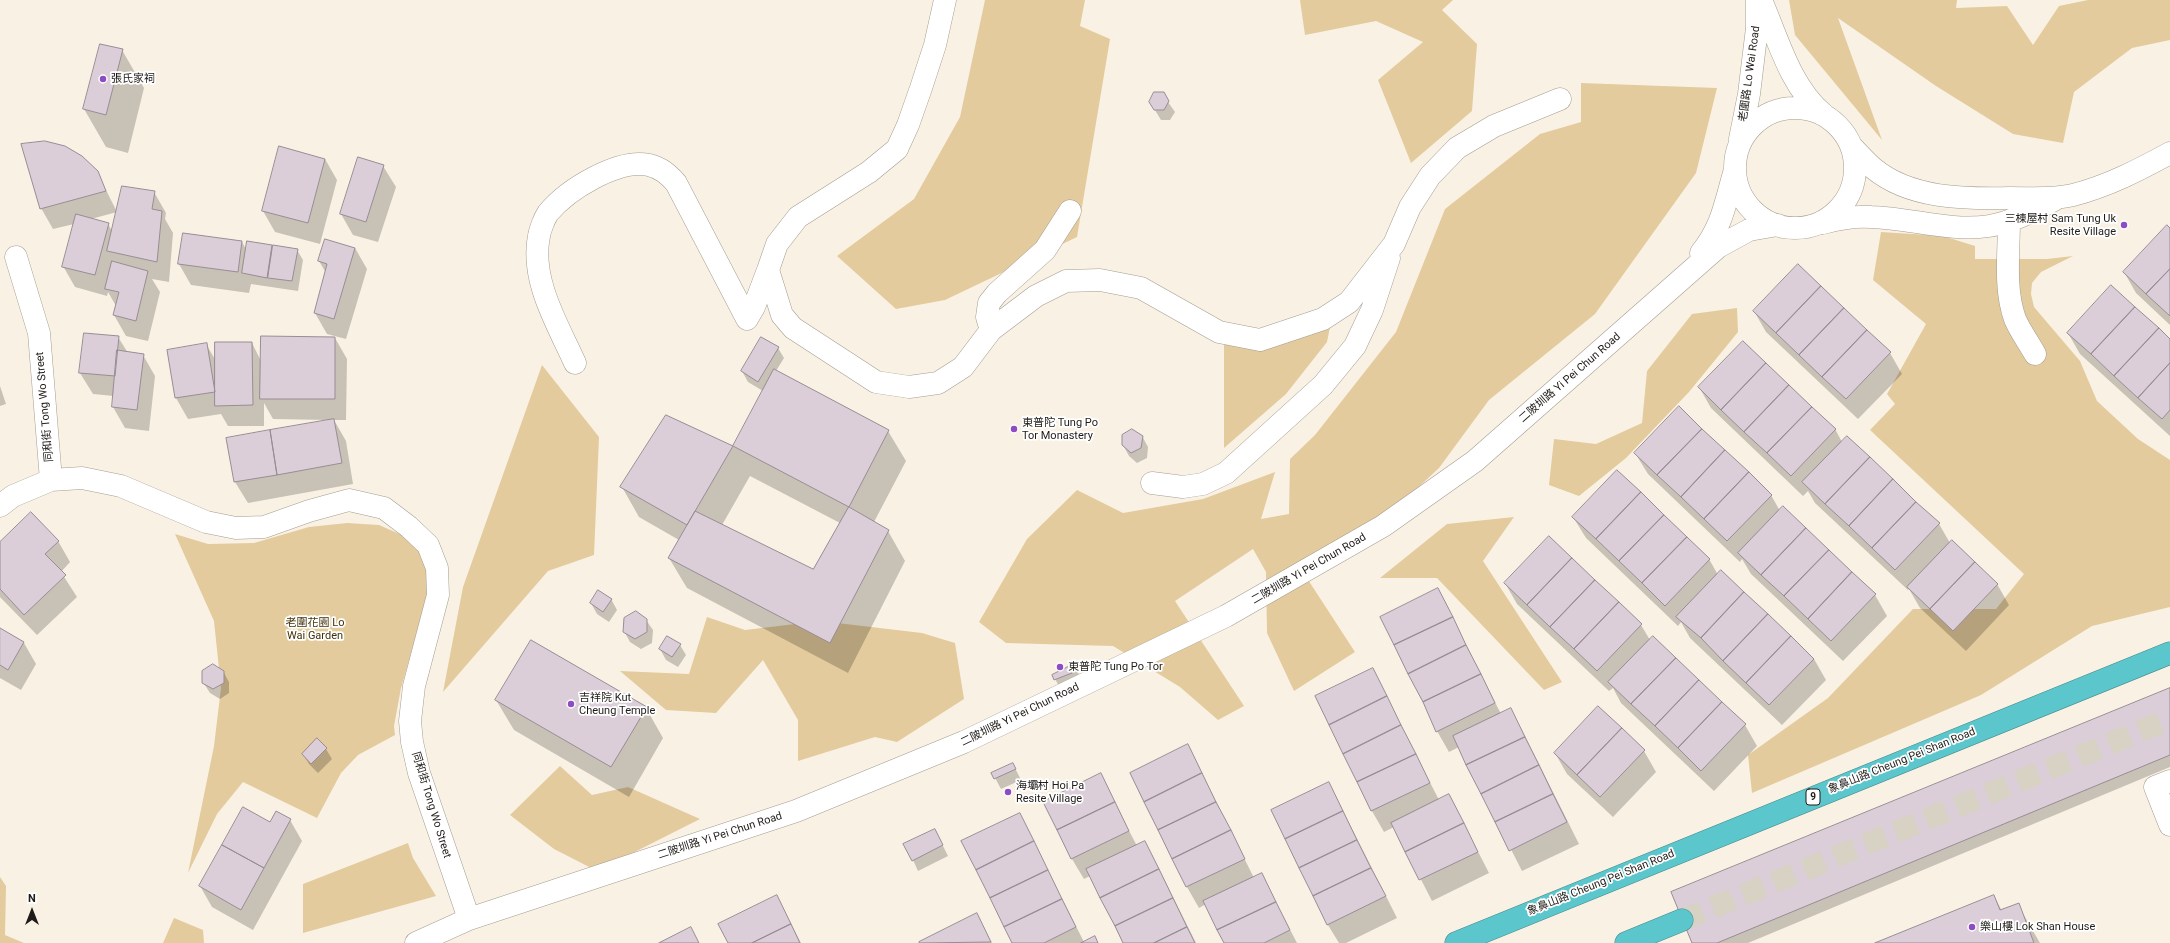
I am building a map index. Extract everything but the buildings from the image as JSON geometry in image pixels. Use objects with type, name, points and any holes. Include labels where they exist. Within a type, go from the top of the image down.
[{"type":"highway","name":"象鼻山路 Cheung Pei Shan Road","points":[[1456,943],[2170,652]]},
{"type":"highway","points":[[1626,943],[1682,920]]},
{"type":"street","points":[[576,363],[543,292],[538,263],[539,236],[547,215],[562,198],[605,172],[627,166],[648,165],[664,171],[676,183],[747,320],[754,307],[777,244],[798,217],[869,172],[897,149],[908,125],[925,74],[945,0]]},
{"type":"street","name":"老圍路 Lo Wai Road","points":[[1737,148],[1749,94],[1757,28],[1757,0]]},
{"type":"street","name":"老圍路 Lo Wai Road","points":[[1762,0],[1800,90],[1811,103],[1827,117]]},
{"type":"street","points":[[1152,483],[1183,487],[1204,484],[1226,474],[1323,385],[1355,346],[1372,310],[1394,244],[1410,207],[1430,176],[1457,148],[1494,126],[1560,99]]},
{"type":"street","points":[[2056,198],[1964,199],[1919,190],[1900,184],[1874,169],[1852,147],[1837,125],[1827,117],[1803,108],[1788,108],[1775,111],[1762,117],[1752,125],[1743,136],[1737,148],[1734,172],[1737,188],[1743,200],[1752,210],[1769,222],[1778,225],[1802,228],[1848,218],[1871,217],[1960,228],[1989,226],[2019,218],[2056,198],[2094,188],[2126,176],[2170,153]]},
{"type":"street","points":[[1815,225],[1838,210],[1852,187],[1855,160],[1852,147]]},
{"type":"street","name":"二陂圳路 Yi Pei Chun Road","points":[[1677,284],[1711,241],[1719,226],[1727,206],[1734,172]]},
{"type":"street","points":[[991,330],[987,317],[989,303],[997,293],[1045,250],[1070,211]]},
{"type":"street","points":[[2009,221],[2008,284],[2012,308],[2016,321],[2035,354]]},
{"type":"street","name":"二陂圳路 Yi Pei Chun Road","points":[[416,943],[469,919],[796,811],[964,742],[1226,616],[1382,526],[1430,494],[1475,461],[1718,247],[1749,230],[1778,225]]},
{"type":"street","points":[[768,270],[782,315],[793,328],[876,382],[910,387],[938,383],[964,367],[991,330],[1036,296],[1066,281],[1100,280],[1141,288],[1219,332],[1260,340],[1323,319],[1349,302],[1394,244]]},
{"type":"street","name":"同和街 Tong Wo Street","points":[[16,257],[39,333],[51,480]]},
{"type":"street","name":"同和街 Tong Wo Street","points":[[0,506],[13,496],[51,480],[82,478],[121,486],[206,522],[236,528],[264,527],[309,511],[349,500],[384,508],[428,545],[437,568],[438,595],[414,686],[410,721],[412,742],[419,774],[469,919]]},
{"type":"street","points":[[2170,781],[2155,787],[2170,825]]},
{"type":"green space","points":[[985,0],[1085,0],[1080,26],[1110,39],[1077,237],[945,300],[896,309],[837,256],[914,199],[960,117]]},
{"type":"green space","points":[[1300,0],[1453,0],[1442,10],[1477,44],[1472,111],[1411,163],[1378,80],[1423,42],[1376,21],[1305,35]]},
{"type":"green space","points":[[1789,0],[1957,0],[1956,8],[2007,6],[2033,45],[2059,6],[2088,0],[2170,0],[2170,40],[2132,48],[2074,92],[2063,143],[2013,134],[1936,86],[1838,18],[1882,140],[1795,35]]},
{"type":"green space","points":[[1581,83],[1717,88],[1696,173],[1595,314],[1489,400],[1439,468],[1365,537],[1301,569],[1355,652],[1294,691],[1267,633],[1266,572],[1253,549],[1175,601],[1244,706],[1218,720],[1180,687],[1113,646],[1006,643],[979,622],[1027,539],[1077,490],[1123,513],[1203,499],[1275,472],[1261,519],[1289,514],[1290,459],[1315,435],[1396,332],[1445,209],[1540,134],[1581,122]]},
{"type":"green space","points":[[1881,232],[1943,236],[1975,246],[1975,259],[2047,259],[2073,256],[2041,272],[2032,283],[2031,294],[2034,307],[2080,361],[2097,401],[2138,439],[2170,460],[2170,607],[2092,626],[1981,695],[1752,793],[1748,755],[1828,698],[1913,609],[1996,609],[2024,574],[1870,430],[1895,404],[1887,394],[1926,324],[1873,280]]},
{"type":"green space","points":[[1737,308],[1738,332],[1689,392],[1626,458],[1579,496],[1549,485],[1554,439],[1596,444],[1642,423],[1647,371],[1692,314]]},
{"type":"green space","points":[[1330,327],[1327,342],[1286,394],[1224,448],[1224,338]]},
{"type":"green space","points":[[542,365],[599,437],[594,555],[548,571],[443,692],[463,587]]},
{"type":"green space","points":[[1514,517],[1483,561],[1562,682],[1544,690],[1437,578],[1380,578],[1447,524]]},
{"type":"green space","name":"老圍花園 Lo Wai Garden","points":[[347,523],[379,525],[404,536],[422,552],[430,573],[428,593],[401,688],[394,726],[395,735],[358,755],[341,773],[317,818],[243,782],[217,814],[188,873],[214,746],[221,688],[214,621],[175,534],[208,544],[254,543],[309,527]]},
{"type":"green space","points":[[707,617],[745,630],[820,621],[922,633],[955,643],[964,699],[897,742],[875,737],[798,761],[798,720],[763,660],[716,713],[666,710],[620,671],[689,674]]},
{"type":"green space","points":[[560,766],[592,795],[628,787],[700,819],[597,871],[554,849],[510,815]]},
{"type":"green space","points":[[408,843],[413,858],[436,896],[303,933],[303,884]]},
{"type":"green space","points":[[0,877],[6,886],[5,935],[24,943],[0,943]]},
{"type":"green space","points":[[174,918],[203,930],[204,943],[163,943]]},
{"type":"tunnel","points":[[1682,920],[2170,719]]},
{"type":"place","name":"張氏家祠","points":[[103,79]]},
{"type":"place","name":"三棟屋村 Sam Tung Uk Resite Village","points":[[2124,225]]},
{"type":"place","name":"東普陀 Tung Po Tor Monastery","points":[[1014,429]]},
{"type":"place","name":"東普陀 Tung Po Tor","points":[[1060,667]]},
{"type":"place","name":"吉祥院 Kut Cheung Temple","points":[[571,704]]},
{"type":"place","name":"海壩村 Hoi Pa Resite Village","points":[[1008,792]]},
{"type":"place","name":"樂山樓 Lok Shan House","points":[[1972,927]]}]
